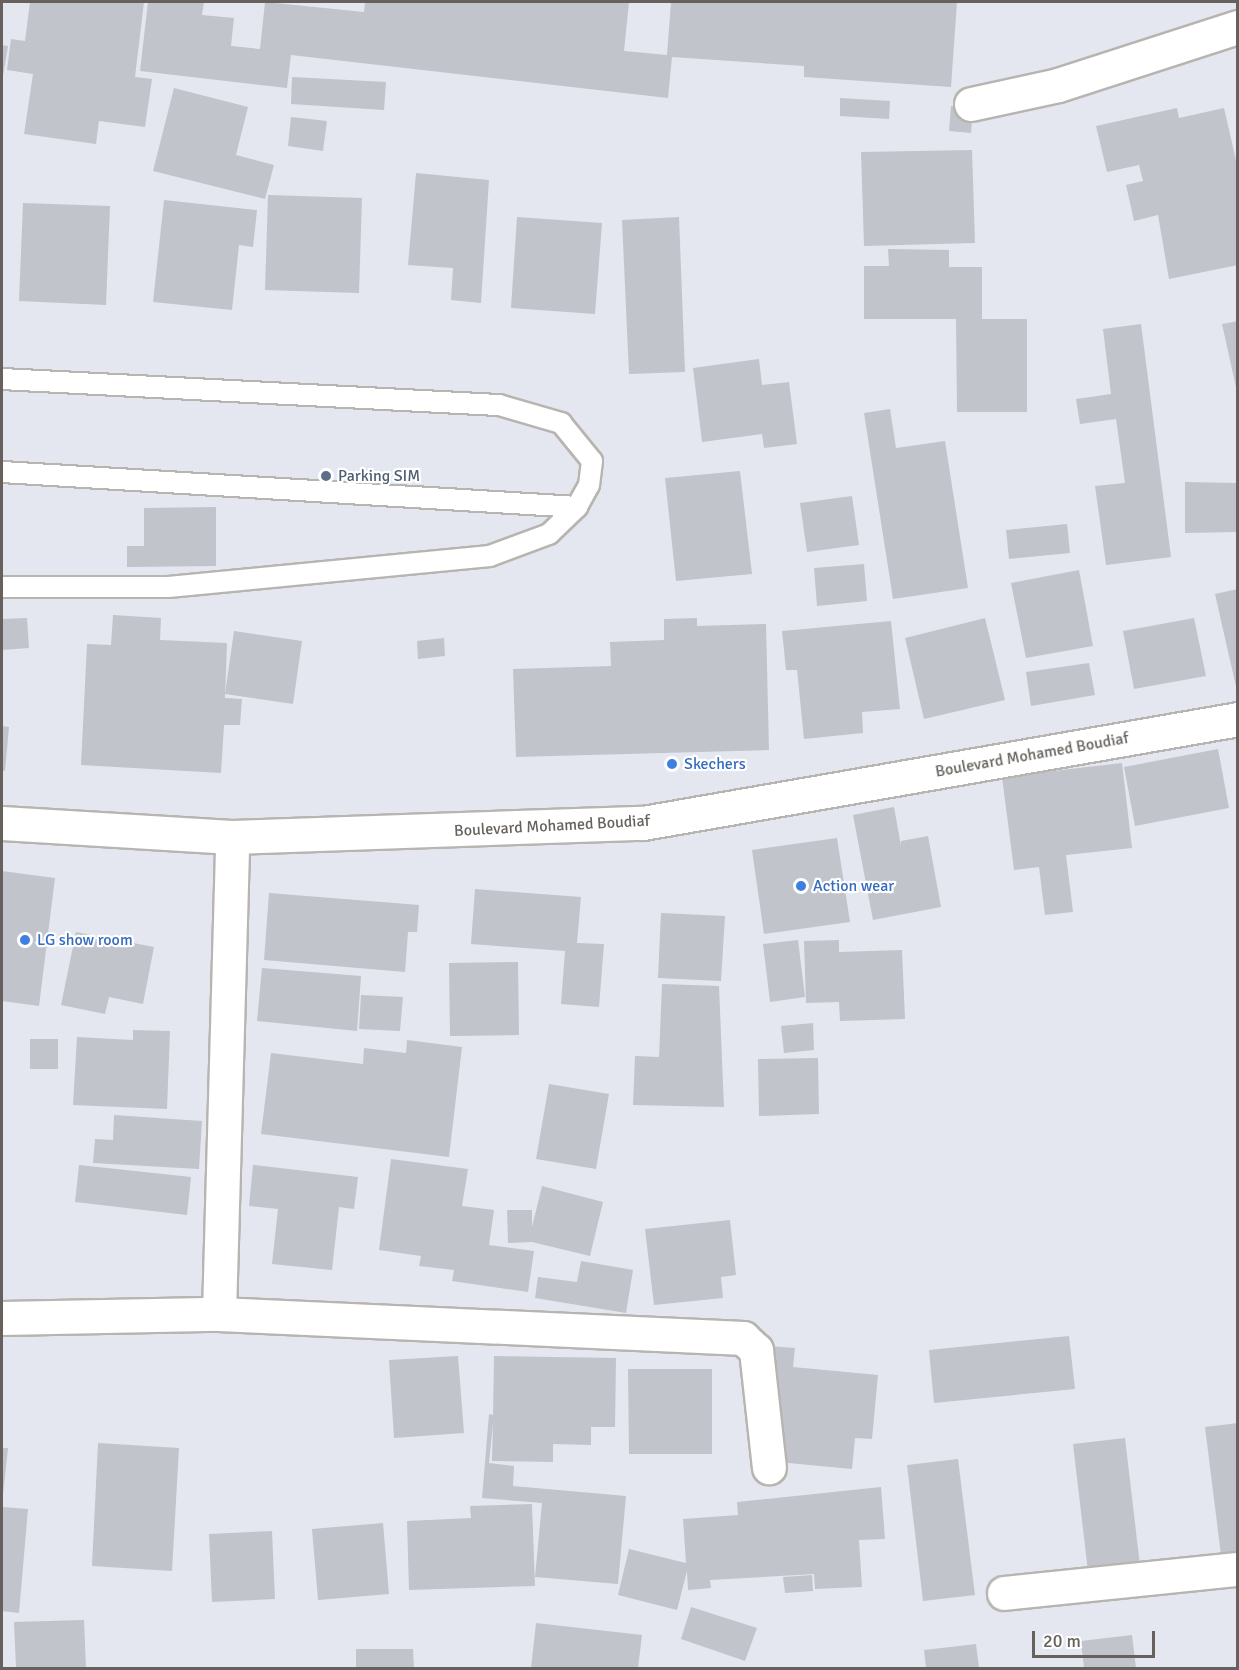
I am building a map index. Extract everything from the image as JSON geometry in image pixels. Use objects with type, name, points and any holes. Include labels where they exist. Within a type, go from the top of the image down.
[{"type":"street","points":[[971,104],[1058,86],[1238,27]]},
{"type":"street","name":"Boulevard Mohamed Boudiaf","points":[[2,823],[232,837],[643,823],[1238,719]]},
{"type":"street","points":[[219,1314],[232,837]]},
{"type":"street","points":[[2,1318],[219,1314],[743,1338],[756,1350],[769,1467]]},
{"type":"street","points":[[1004,1593],[1238,1569]]},
{"type":"lane","points":[[2,379],[499,405],[561,423],[578,439],[592,461],[589,485],[577,507],[549,534],[490,556],[168,587],[2,587]]},
{"type":"lane","points":[[2,472],[577,507]]},
{"type":"building","points":[[30,2],[144,2],[135,77],[152,79],[145,127],[99,121],[96,144],[24,134],[33,74],[7,70],[11,39],[25,41]]},
{"type":"building","points":[[148,2],[204,2],[202,15],[234,18],[231,46],[260,49],[265,2],[364,12],[365,2],[629,2],[624,51],[667,55],[671,2],[957,2],[951,87],[804,77],[804,66],[672,57],[668,98],[291,55],[287,88],[140,71]]},
{"type":"building","points":[[2,45],[8,46],[3,76],[2,75]]},
{"type":"building","points":[[292,77],[386,82],[384,110],[291,104]]},
{"type":"building","points":[[174,88],[248,107],[236,155],[274,165],[265,199],[153,171]]},
{"type":"building","points":[[840,98],[890,101],[889,119],[840,116]]},
{"type":"building","points":[[951,106],[973,108],[971,133],[949,131]]},
{"type":"building","points":[[1177,108],[1179,118],[1224,108],[1238,169],[1238,265],[1169,279],[1158,215],[1134,221],[1126,185],[1143,181],[1139,165],[1107,172],[1096,126]]},
{"type":"building","points":[[291,117],[327,121],[323,151],[288,146]]},
{"type":"building","points":[[972,150],[975,243],[864,246],[861,152]]},
{"type":"building","points":[[416,173],[489,180],[481,303],[451,300],[453,268],[408,265]]},
{"type":"building","points":[[268,195],[362,198],[359,293],[265,290]]},
{"type":"building","points":[[164,200],[257,210],[253,247],[239,245],[232,310],[153,302]]},
{"type":"building","points":[[23,203],[110,206],[106,305],[19,301]]},
{"type":"building","points":[[517,217],[602,223],[595,314],[511,308]]},
{"type":"building","points":[[679,217],[685,372],[629,374],[622,220]]},
{"type":"building","points":[[888,249],[949,250],[949,267],[982,267],[982,319],[1027,319],[1027,412],[957,412],[956,319],[864,319],[864,266],[889,266]]},
{"type":"building","points":[[1238,321],[1238,392],[1237,392],[1222,324]]},
{"type":"building","points":[[1141,324],[1171,557],[1106,565],[1095,486],[1125,483],[1116,419],[1080,424],[1076,399],[1111,394],[1103,329]]},
{"type":"building","points":[[759,359],[762,385],[789,382],[797,444],[764,448],[762,434],[702,442],[693,368]]},
{"type":"building","points":[[890,409],[896,448],[945,441],[968,588],[893,599],[864,413]]},
{"type":"building","points":[[740,471],[752,574],[676,581],[665,478]]},
{"type":"building","points":[[1185,482],[1238,483],[1238,532],[1185,533]]},
{"type":"building","points":[[852,496],[859,545],[807,552],[800,503]]},
{"type":"building","points":[[216,507],[216,566],[127,567],[127,546],[144,546],[144,508]]},
{"type":"building","points":[[1067,524],[1070,553],[1009,559],[1006,530]]},
{"type":"building","points":[[864,564],[867,601],[817,606],[814,568]]},
{"type":"building","points":[[1079,570],[1093,646],[1026,658],[1011,583]]},
{"type":"building","points":[[1238,589],[1238,691],[1237,691],[1215,594]]},
{"type":"building","points":[[113,615],[161,618],[160,640],[227,643],[225,698],[242,699],[240,725],[224,725],[221,773],[81,765],[87,644],[111,645]]},
{"type":"building","points":[[27,618],[29,648],[2,650],[2,619]]},
{"type":"building","points":[[697,618],[697,626],[766,624],[769,750],[516,757],[513,669],[611,666],[610,642],[664,640],[664,619]]},
{"type":"building","points":[[985,618],[1005,700],[924,719],[905,638]]},
{"type":"building","points":[[1194,618],[1206,676],[1134,689],[1123,631]]},
{"type":"building","points":[[891,621],[900,709],[862,712],[863,733],[804,739],[797,670],[786,670],[782,631]]},
{"type":"building","points":[[234,631],[302,641],[293,704],[225,694]]},
{"type":"building","points":[[444,638],[445,656],[418,659],[417,641]]},
{"type":"building","points":[[1089,663],[1095,695],[1031,706],[1026,672]]},
{"type":"building","points":[[2,726],[9,727],[5,771],[2,770]]},
{"type":"building","points":[[1218,749],[1229,808],[1135,826],[1124,767]]},
{"type":"building","points":[[1122,763],[1132,848],[1066,855],[1073,912],[1045,915],[1039,867],[1014,870],[1002,777]]},
{"type":"building","points":[[894,807],[901,846],[901,841],[928,836],[941,907],[873,920],[853,815]]},
{"type":"building","name":"Action wear","points":[[837,838],[850,922],[764,934],[752,850]]},
{"type":"building","name":"LG show room","points":[[2,871],[55,878],[39,1006],[2,1001]]},
{"type":"building","points":[[475,889],[581,897],[577,943],[604,944],[599,1007],[561,1004],[565,951],[471,944]]},
{"type":"building","points":[[269,893],[419,905],[417,932],[408,932],[405,972],[264,960]]},
{"type":"building","points":[[661,913],[725,916],[721,981],[658,978]]},
{"type":"building","points":[[76,932],[154,947],[143,1004],[109,997],[105,1014],[61,1005]]},
{"type":"building","points":[[798,940],[805,997],[770,1002],[763,944]]},
{"type":"building","points":[[839,940],[839,952],[902,950],[905,1019],[840,1021],[839,1002],[806,1003],[804,941]]},
{"type":"building","points":[[518,962],[519,1035],[450,1036],[449,963]]},
{"type":"building","points":[[262,968],[361,976],[357,1031],[257,1021]]},
{"type":"building","points":[[662,984],[719,986],[724,1107],[633,1105],[635,1056],[659,1057]]},
{"type":"building","points":[[361,995],[403,997],[400,1031],[359,1029]]},
{"type":"building","points":[[813,1023],[814,1050],[784,1053],[781,1026]]},
{"type":"building","points":[[133,1030],[170,1031],[167,1109],[73,1105],[77,1037],[133,1040]]},
{"type":"building","points":[[30,1039],[58,1039],[58,1069],[30,1069]]},
{"type":"building","points":[[407,1040],[462,1047],[449,1157],[261,1134],[271,1053],[363,1064],[364,1048],[406,1053]]},
{"type":"building","points":[[818,1058],[819,1114],[759,1116],[758,1059]]},
{"type":"building","points":[[549,1084],[609,1094],[596,1169],[536,1159]]},
{"type":"building","points":[[114,1115],[202,1121],[199,1169],[93,1163],[95,1139],[113,1140]]},
{"type":"building","points":[[391,1159],[468,1169],[462,1206],[494,1210],[489,1245],[534,1251],[528,1292],[452,1281],[454,1270],[419,1266],[421,1256],[379,1250]]},
{"type":"building","points":[[79,1165],[191,1177],[187,1215],[75,1202]]},
{"type":"building","points":[[253,1165],[358,1177],[354,1209],[339,1207],[332,1270],[272,1264],[278,1209],[249,1206]]},
{"type":"building","points":[[542,1186],[603,1202],[590,1256],[532,1242],[508,1243],[507,1210],[532,1210],[532,1227]]},
{"type":"building","points":[[730,1220],[736,1275],[721,1277],[723,1298],[654,1305],[645,1229]]},
{"type":"building","points":[[581,1261],[633,1270],[626,1313],[535,1298],[538,1277],[577,1282]]},
{"type":"building","points":[[1069,1336],[1075,1389],[934,1403],[929,1350]]},
{"type":"building","points":[[756,1345],[795,1348],[793,1367],[878,1375],[872,1439],[855,1438],[852,1469],[767,1461],[775,1367],[754,1365]]},
{"type":"building","points":[[458,1356],[464,1433],[394,1438],[389,1360]]},
{"type":"building","points":[[494,1356],[616,1358],[615,1427],[591,1427],[591,1445],[553,1444],[553,1462],[492,1461],[493,1423],[489,1463],[514,1466],[513,1486],[626,1496],[618,1584],[535,1577],[542,1503],[482,1498],[489,1414],[493,1415]]},
{"type":"building","points":[[628,1369],[712,1369],[712,1454],[629,1454]]},
{"type":"building","points":[[1238,1423],[1238,1561],[1222,1563],[1205,1427]]},
{"type":"building","points":[[1125,1438],[1141,1574],[1089,1580],[1073,1444]]},
{"type":"building","points":[[98,1443],[179,1448],[172,1571],[92,1566]]},
{"type":"building","points":[[2,1448],[8,1448],[3,1495],[2,1495]]},
{"type":"building","points":[[958,1459],[975,1595],[923,1601],[907,1465]]},
{"type":"building","points":[[881,1487],[885,1539],[859,1540],[862,1587],[815,1589],[814,1574],[710,1580],[711,1588],[688,1590],[687,1571],[677,1610],[618,1595],[629,1549],[686,1563],[683,1519],[738,1515],[737,1502]]},
{"type":"building","points":[[532,1504],[535,1586],[409,1590],[407,1521],[471,1518],[470,1506]]},
{"type":"building","points":[[2,1507],[28,1509],[19,1613],[2,1611]]},
{"type":"building","points":[[383,1523],[389,1594],[318,1600],[312,1529]]},
{"type":"building","points":[[272,1531],[275,1599],[212,1602],[209,1534]]},
{"type":"building","points":[[812,1575],[813,1591],[785,1593],[783,1577]]},
{"type":"building","points":[[691,1607],[757,1628],[745,1661],[681,1639]]},
{"type":"building","points":[[84,1620],[86,1668],[16,1668],[14,1622]]},
{"type":"building","points":[[536,1623],[642,1635],[638,1668],[531,1668]]},
{"type":"building","points":[[1132,1635],[1136,1668],[1084,1668],[1081,1641]]},
{"type":"building","points":[[976,1644],[979,1668],[926,1668],[924,1650]]},
{"type":"building","points":[[356,1649],[413,1649],[414,1668],[356,1668]]},
{"type":"place","name":"Parking SIM","points":[[326,476]]},
{"type":"place","name":"Skechers","points":[[672,764]]},
{"type":"place","name":"Action wear","points":[[801,886]]},
{"type":"place","name":"LG show room","points":[[25,940]]}]
